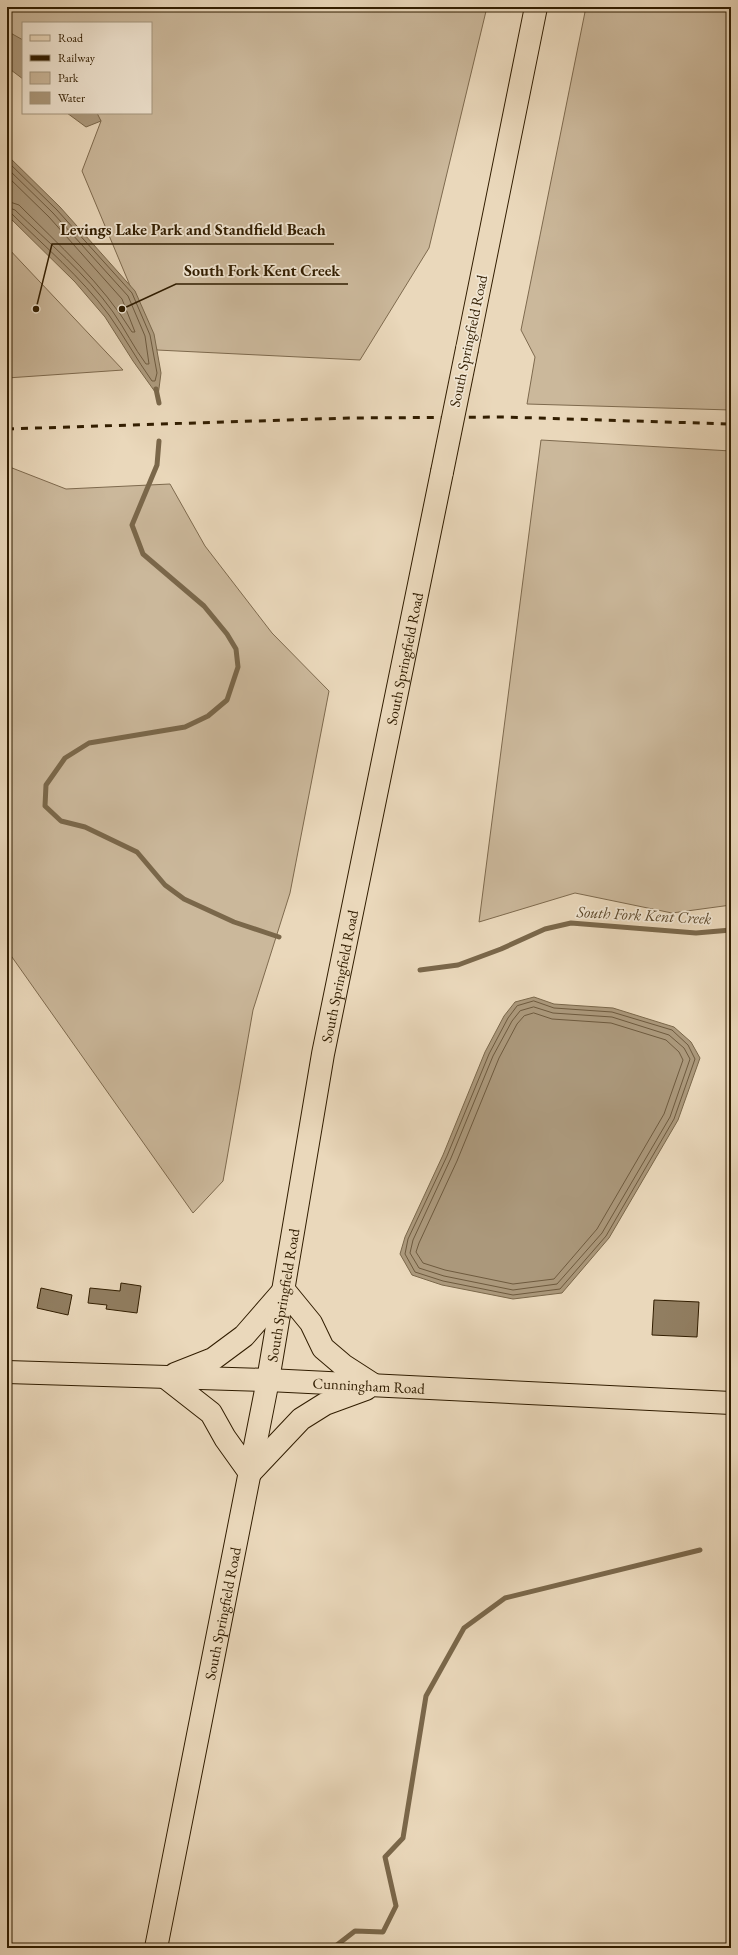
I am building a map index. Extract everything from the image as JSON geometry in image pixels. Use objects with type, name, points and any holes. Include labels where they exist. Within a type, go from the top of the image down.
[{"type":"main road","name":"South Springfield Road","points":[[156,1948],[268,1380],[323,1054],[536,7]]},
{"type":"main road","points":[[165,1377],[213,1359],[244,1336],[284,1290],[311,1323],[323,1348],[343,1365],[375,1385]]},
{"type":"main road","name":"Cunningham Road","points":[[7,1372],[268,1380],[731,1403]]},
{"type":"main road","points":[[165,1377],[211,1413],[225,1438],[250,1473],[301,1420],[325,1404],[375,1385]]},
{"type":"green space","points":[[7,7],[487,7],[429,248],[360,360],[157,350],[82,171],[101,121],[96,114],[152,114],[152,22],[22,22],[22,40],[7,33]]},
{"type":"green space","points":[[586,7],[731,7],[731,410],[527,404],[535,357],[521,330]]},
{"type":"green space","points":[[7,247],[123,370],[7,378]]},
{"type":"green space","points":[[541,440],[731,451],[731,905],[672,913],[575,893],[479,922]]},
{"type":"green space","points":[[7,466],[66,489],[170,484],[205,546],[272,633],[329,691],[290,893],[253,1010],[223,1181],[193,1213],[7,950]]},
{"type":"water","points":[[7,31],[22,39],[22,78],[7,67]]},
{"type":"water","points":[[68,114],[98,114],[101,121],[86,127]]},
{"type":"water","points":[[7,155],[60,207],[135,291],[154,334],[161,373],[158,396],[133,361],[105,317],[75,282],[7,215]]},
{"type":"water","points":[[534,997],[554,1004],[613,1008],[674,1027],[691,1042],[700,1058],[678,1120],[609,1238],[562,1293],[513,1299],[442,1285],[412,1275],[400,1254],[405,1237],[443,1155],[485,1052],[504,1016],[515,1002]]},
{"type":"building","points":[[121,1283],[141,1286],[137,1313],[106,1309],[107,1305],[88,1303],[90,1288],[120,1291]]},
{"type":"building","points":[[41,1288],[72,1295],[68,1315],[37,1308]]},
{"type":"building","points":[[654,1300],[699,1302],[697,1337],[652,1335]]},
{"type":"waterway","name":"South Fork Kent Creek","points":[[156,389],[159,403]]},
{"type":"waterway","name":"South Fork Kent Creek","points":[[159,441],[157,465],[132,525],[143,554],[204,606],[227,634],[236,649],[238,667],[227,700],[208,716],[185,727],[89,743],[65,758],[46,785],[45,806],[61,821],[85,827],[137,852],[165,885],[184,899],[234,922],[279,937]]},
{"type":"waterway","name":"South Fork Kent Creek","points":[[420,970],[458,965],[501,949],[545,929],[571,923],[696,933],[731,930]]},
{"type":"waterway","points":[[333,1948],[355,1931],[383,1932],[396,1906],[385,1857],[403,1838],[426,1696],[464,1628],[505,1598],[700,1550]]},
{"type":"railway","points":[[7,429],[349,418],[504,417],[731,424]]},
{"type":"place","name":"Levings Lake Park and Standfield Beach","points":[[36,309]]},
{"type":"place","name":"South Fork Kent Creek","points":[[122,309]]}]
